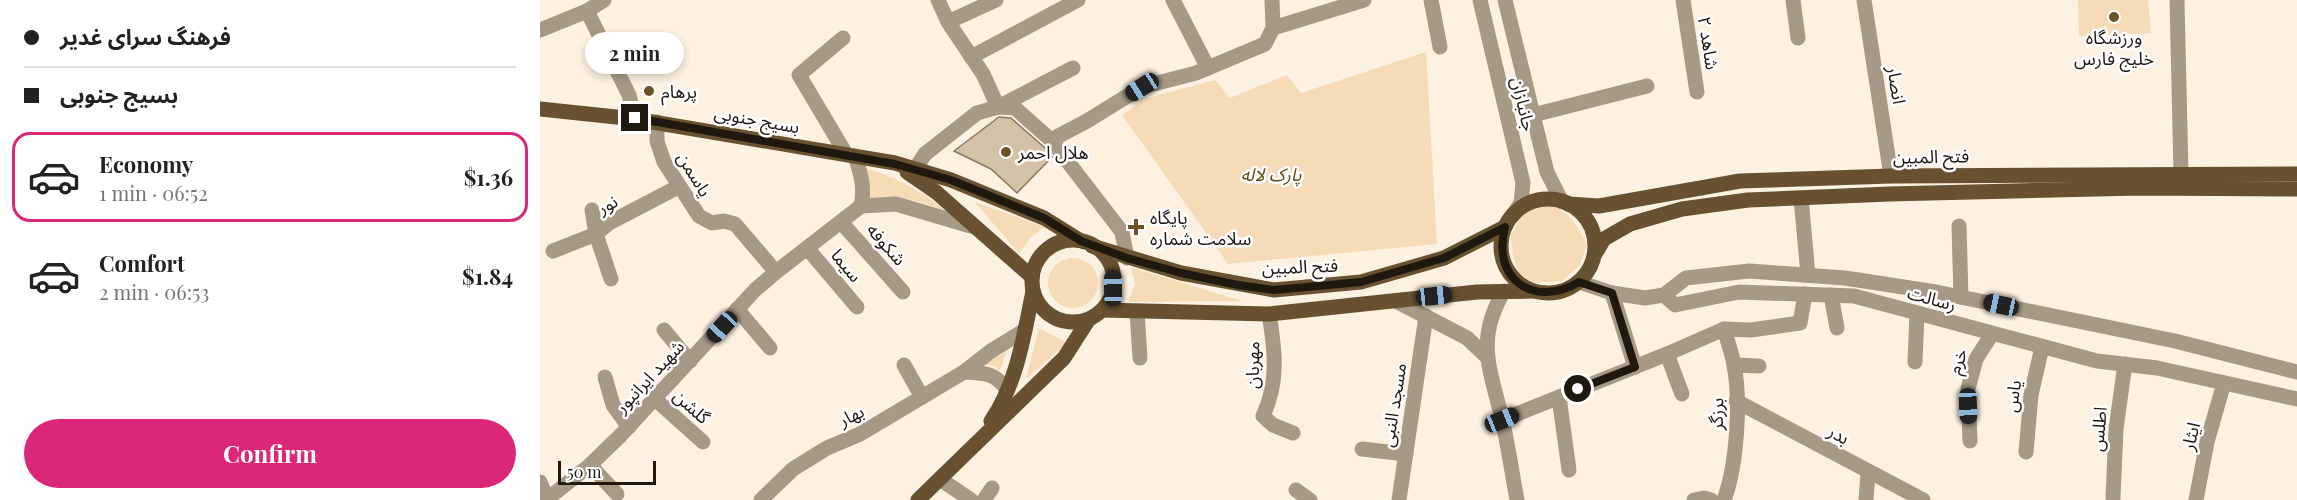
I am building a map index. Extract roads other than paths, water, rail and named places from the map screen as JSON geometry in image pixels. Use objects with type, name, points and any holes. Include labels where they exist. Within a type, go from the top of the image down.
[{"type":"main road","name":"بسیج جنوبی","points":[[540,109],[635,118],[895,164],[951,180],[1044,218],[1087,243]]},
{"type":"main road","points":[[895,164],[936,192],[974,227],[1033,284],[1039,304],[1048,314],[1061,321],[1075,322],[1089,319],[1102,310],[1110,300],[1113,288],[1110,263],[1102,253],[1087,243],[1067,241],[1054,245],[1040,259],[1033,284],[1017,368],[1000,408],[970,450]]},
{"type":"main road","name":"فتح المبین","points":[[1595,254],[1604,239],[1616,231],[1682,209],[1748,200],[2297,174]]},
{"type":"main road","name":"فتح المبین","points":[[1565,203],[1599,206],[1740,181],[1891,176],[2182,181],[2297,189]]},
{"type":"main road","points":[[1102,310],[1235,311],[1269,314],[1504,291],[1533,291],[1549,294],[1565,290],[1579,282],[1589,270],[1595,254],[1590,224],[1581,212],[1554,199],[1539,200],[1524,205],[1509,221],[1501,242],[1502,257],[1508,272],[1519,284],[1533,291]]},
{"type":"main road","name":"فتح المبین","points":[[1087,243],[1127,258],[1181,273],[1274,290],[1361,282],[1444,258],[1509,221]]},
{"type":"main road","points":[[918,500],[1064,358],[1089,319]]},
{"type":"street","points":[[540,30],[587,11],[604,0]]},
{"type":"street","points":[[938,0],[948,22],[983,74],[998,107]]},
{"type":"street","points":[[948,22],[996,0]]},
{"type":"street","points":[[971,57],[1078,0]]},
{"type":"street","points":[[1173,0],[1208,68]]},
{"type":"street","points":[[1051,140],[1142,87],[1208,68],[1265,44],[1273,28],[1272,0]]},
{"type":"street","points":[[1273,28],[1364,0]]},
{"type":"street","points":[[1431,0],[1440,47]]},
{"type":"street","name":"جانبازان","points":[[1479,0],[1523,183],[1523,195],[1509,221]]},
{"type":"street","name":"جانبازان","points":[[1505,0],[1544,161],[1551,182],[1565,203]]},
{"type":"street","name":"شاهد ۲","points":[[1683,0],[1697,92]]},
{"type":"street","points":[[1793,0],[1798,38]]},
{"type":"street","name":"انصار","points":[[1864,0],[1891,176]]},
{"type":"street","points":[[2177,0],[2182,181]]},
{"type":"street","points":[[587,11],[629,95],[635,118]]},
{"type":"street","points":[[843,38],[799,75],[851,155],[861,175],[864,192],[861,206],[896,204],[974,227]]},
{"type":"street","points":[[915,169],[925,154],[977,113],[998,107],[1073,68]]},
{"type":"street","points":[[1533,116],[1647,86]]},
{"type":"street","points":[[998,107],[1015,108],[1051,140],[1122,232],[1127,258]]},
{"type":"street","name":"یاسمن","points":[[657,122],[657,141],[664,162],[678,187],[699,216],[712,223],[724,221],[735,224],[776,272]]},
{"type":"street","points":[[1518,163],[1532,168],[1544,161]]},
{"type":"street","name":"نور","points":[[553,251],[596,234],[609,223],[678,187]]},
{"type":"street","points":[[1801,198],[1808,275]]},
{"type":"street","name":"شهید ایرانپور","points":[[547,500],[590,465],[629,427],[737,309],[776,272],[861,206]]},
{"type":"street","points":[[592,210],[596,234],[611,279]]},
{"type":"street","name":"شکوفه","points":[[841,222],[903,292]]},
{"type":"street","points":[[1959,226],[1961,297]]},
{"type":"street","name":"سیما","points":[[807,248],[857,307]]},
{"type":"street","name":"رسالت","points":[[1579,282],[1612,293],[1645,298],[1664,295],[1686,278],[1749,271],[1845,278],[1961,297],[2175,341],[2297,372]]},
{"type":"street","points":[[1504,291],[1492,310],[1488,329],[1487,357],[1517,500]]},
{"type":"street","name":"رسالت","points":[[1664,295],[1675,305],[1739,292],[1854,296],[2097,361],[2157,368],[2297,399]]},
{"type":"street","points":[[1612,293],[1635,367]]},
{"type":"street","points":[[1502,420],[1667,354],[1724,328],[1751,330],[1800,323],[1805,294]]},
{"type":"street","points":[[1831,295],[1837,328]]},
{"type":"street","points":[[1396,301],[1467,338],[1487,357]]},
{"type":"street","points":[[737,309],[770,348]]},
{"type":"street","points":[[1137,312],[1140,358]]},
{"type":"street","name":"مهربان","points":[[1269,314],[1275,348],[1275,380],[1270,403],[1263,416],[1273,425],[1293,433]]},
{"type":"street","points":[[1915,362],[1917,314]]},
{"type":"street","name":"مسجد النبی","points":[[1399,500],[1426,316]]},
{"type":"street","name":"برزگر","points":[[1724,328],[1734,365],[1737,420],[1730,484],[1724,500]]},
{"type":"street","points":[[664,330],[690,360]]},
{"type":"street","name":"بهار","points":[[761,500],[793,469],[827,448],[860,434],[964,372],[991,351],[1025,330]]},
{"type":"street","name":"خرم","points":[[1970,441],[1968,389],[1976,358],[1992,334]]},
{"type":"street","name":"یاس","points":[[2026,452],[2031,395],[2042,347]]},
{"type":"street","points":[[1667,354],[1682,394]]},
{"type":"street","name":"اطلس","points":[[2113,498],[2115,429],[2126,364]]},
{"type":"street","points":[[904,365],[922,397]]},
{"type":"street","points":[[1734,365],[1759,366]]},
{"type":"street","points":[[964,372],[987,373],[1000,379],[1007,390]]},
{"type":"street","points":[[605,377],[613,405],[629,427]]},
{"type":"street","name":"ایثار","points":[[2196,500],[2207,442],[2224,383]]},
{"type":"street","points":[[1559,397],[1569,470]]},
{"type":"street","name":"گلشن","points":[[655,399],[703,442]]},
{"type":"street","name":"بدر","points":[[1736,401],[1868,473],[1923,500]]},
{"type":"street","points":[[1362,449],[1406,454]]},
{"type":"street","points":[[590,465],[617,494]]},
{"type":"street","points":[[1866,500],[1868,473]]},
{"type":"street","points":[[940,479],[971,500]]},
{"type":"street","points":[[540,482],[547,500]]},
{"type":"street","points":[[1296,490],[1310,500]]},
{"type":"street","points":[[1694,500],[1704,498],[1711,500]]},
{"type":"place","name":"ورزشگاه خلیج فارس","points":[[2114,17]]},
{"type":"place","name":"پرهام","points":[[649,91]]},
{"type":"place","name":"هلال احمر","points":[[1006,152]]},
{"type":"place","name":"پایگاه سلامت شماره","points":[[1136,227]]},
{"type":"park label","name":"پارک لاله","points":[[1271,174]]}]
